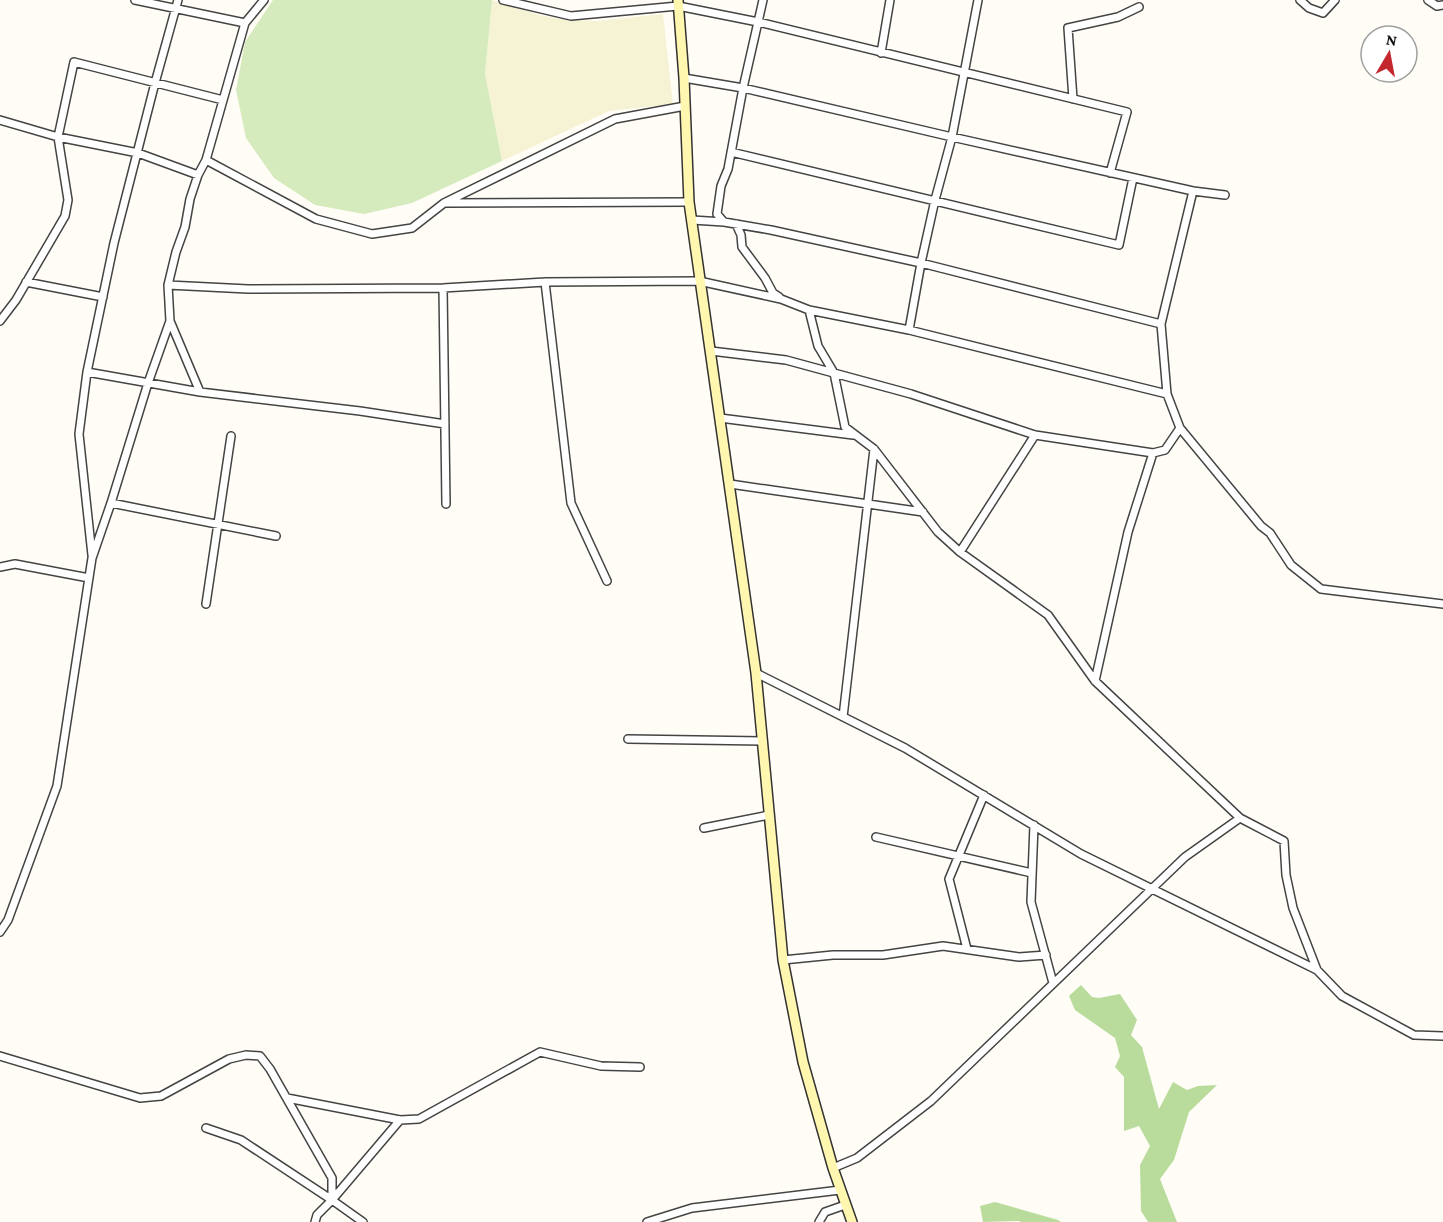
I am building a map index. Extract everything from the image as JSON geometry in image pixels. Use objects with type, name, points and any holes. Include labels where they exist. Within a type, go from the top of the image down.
[{"type":"street","points":[[135,0],[245,23]]},
{"type":"street","points":[[92,558],[79,434],[87,372],[114,243],[178,0]]},
{"type":"street","points":[[200,392],[170,321],[168,285],[190,200],[198,175],[206,160],[245,23],[264,0]]},
{"type":"street","points":[[503,0],[571,16],[678,3],[1127,112],[1110,172]]},
{"type":"street","points":[[724,222],[717,214],[721,186],[729,169],[743,88],[763,0]]},
{"type":"street","points":[[881,53],[890,0]]},
{"type":"street","points":[[909,330],[935,200],[952,137],[978,0]]},
{"type":"street","points":[[1300,0],[1309,8],[1323,13],[1335,0]]},
{"type":"street","points":[[1428,0],[1437,6],[1443,5]]},
{"type":"street","points":[[678,3],[684,78],[689,202],[756,673],[783,960],[803,1062],[833,1168],[852,1222]]},
{"type":"street","points":[[1073,99],[1068,28],[1118,16],[1139,7]]},
{"type":"street","points":[[0,321],[16,300],[65,216],[68,200],[58,137],[74,62],[223,100]]},
{"type":"street","points":[[684,78],[743,88],[1193,191],[1225,195]]},
{"type":"street","points":[[206,160],[316,219],[372,234],[412,228],[444,203],[615,119],[685,106]]},
{"type":"street","points":[[0,120],[58,137],[138,153],[198,175]]},
{"type":"street","points":[[731,152],[1119,244],[1133,178]]},
{"type":"street","points":[[1193,191],[1161,324],[1167,394],[1180,428],[1270,534],[1291,564],[1321,589],[1443,604]]},
{"type":"street","points":[[444,203],[689,202]]},
{"type":"street","points":[[692,219],[736,224],[921,263],[1161,324]]},
{"type":"street","points":[[736,224],[741,235],[742,247],[773,293],[809,310],[909,330],[1167,394]]},
{"type":"street","points":[[168,285],[248,289],[443,288],[545,282],[699,281],[781,298]]},
{"type":"street","points":[[26,282],[103,297]]},
{"type":"street","points":[[545,282],[571,503],[607,582]]},
{"type":"street","points":[[443,288],[446,504]]},
{"type":"street","points":[[809,310],[818,346],[834,373],[845,427],[874,449],[938,532],[960,552],[1048,615],[1095,681],[1240,818],[1284,841],[1286,875],[1293,908],[1317,970]]},
{"type":"street","points":[[0,932],[8,920],[57,786],[92,558],[170,321]]},
{"type":"street","points":[[711,351],[786,360],[911,394],[1035,435],[1153,453],[1165,450],[1180,428]]},
{"type":"street","points":[[87,372],[200,392],[360,411],[445,424]]},
{"type":"street","points":[[720,418],[856,435]]},
{"type":"street","points":[[960,552],[1035,435]]},
{"type":"street","points":[[206,604],[231,436]]},
{"type":"street","points":[[843,717],[874,449]]},
{"type":"street","points":[[1095,681],[1128,532],[1153,453]]},
{"type":"street","points":[[730,484],[923,512]]},
{"type":"street","points":[[111,503],[276,536]]},
{"type":"street","points":[[0,567],[15,564],[89,578]]},
{"type":"street","points":[[756,673],[905,748],[1081,854],[1317,970],[1342,996],[1414,1035],[1443,1036]]},
{"type":"street","points":[[628,739],[763,741]]},
{"type":"street","points":[[967,950],[949,879],[984,795]]},
{"type":"street","points":[[704,828],[770,815]]},
{"type":"street","points":[[833,1168],[857,1158],[931,1101],[1185,857],[1240,818]]},
{"type":"street","points":[[1034,825],[1031,902],[1053,983]]},
{"type":"street","points":[[876,837],[1032,873]]},
{"type":"street","points":[[783,960],[833,955],[882,955],[943,946],[1019,957],[1046,955]]},
{"type":"street","points":[[287,1098],[400,1120],[419,1119],[540,1052],[601,1066],[640,1067]]},
{"type":"street","points":[[0,1056],[140,1098],[161,1096],[229,1059],[246,1054],[260,1056],[270,1069],[332,1178],[332,1200]]},
{"type":"street","points":[[315,1222],[317,1215],[400,1120]]},
{"type":"street","points":[[206,1128],[241,1140],[363,1222]]},
{"type":"street","points":[[647,1222],[692,1208],[840,1190]]},
{"type":"street","points":[[819,1222],[825,1212],[845,1205]]},
{"type":"shaded area","points":[[492,0],[539,15],[567,20],[598,21],[663,14],[673,104],[609,111],[502,161],[485,74]]},
{"type":"green space","points":[[273,0],[492,0],[485,74],[502,161],[412,203],[364,214],[315,205],[274,178],[246,138],[236,90],[245,42]]},
{"type":"green space","points":[[1081,985],[1092,997],[1120,994],[1137,1020],[1131,1035],[1142,1047],[1159,1109],[1173,1082],[1187,1090],[1198,1086],[1217,1085],[1189,1112],[1174,1160],[1160,1179],[1177,1222],[1148,1222],[1141,1211],[1140,1165],[1150,1146],[1139,1126],[1124,1131],[1124,1077],[1115,1067],[1120,1056],[1115,1038],[1075,1010],[1069,996]]},
{"type":"green space","points":[[995,1202],[1061,1222],[983,1222],[980,1206]]}]
